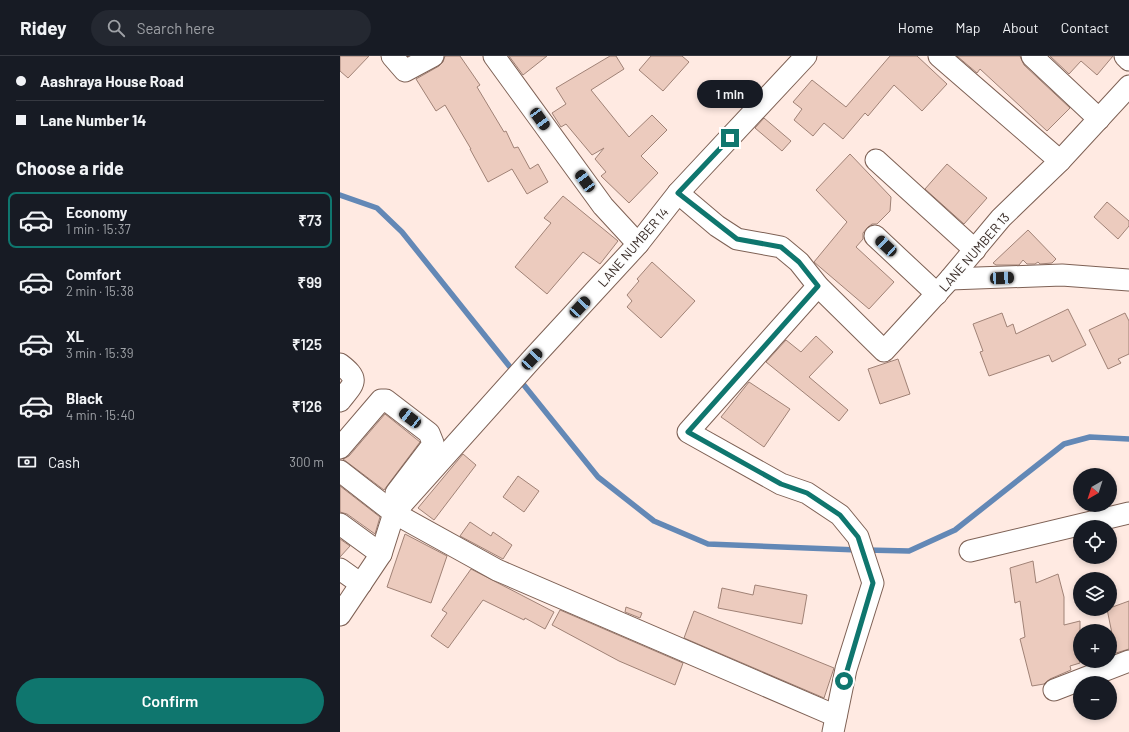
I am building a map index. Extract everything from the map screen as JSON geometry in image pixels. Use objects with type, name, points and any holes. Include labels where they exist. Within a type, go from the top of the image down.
[{"type":"street","points":[[392,56],[405,71],[433,56]]},
{"type":"street","points":[[494,56],[604,206],[638,244]]},
{"type":"street","name":"LANE NUMBER 14","points":[[340,615],[381,554],[390,510],[488,407],[638,244],[678,193],[806,56]]},
{"type":"street","points":[[939,56],[1060,161]]},
{"type":"street","points":[[1032,56],[1099,119]]},
{"type":"street","points":[[1125,56],[1129,60]]},
{"type":"street","name":"LANE NUMBER 13","points":[[818,286],[884,351],[944,287],[1001,218],[1060,161],[1129,86]]},
{"type":"street","points":[[876,160],[975,250]]},
{"type":"street","points":[[340,471],[390,510],[497,570],[835,724],[846,669],[873,583],[858,537],[840,515],[807,493],[781,484],[688,432],[818,286],[799,262],[781,247],[737,239],[678,193]]},
{"type":"street","points":[[875,236],[944,287],[1062,275],[1129,280]]},
{"type":"street","points":[[340,364],[353,375],[354,379],[354,383],[340,401]]},
{"type":"street","points":[[340,448],[381,400],[386,400],[429,433],[433,443],[431,447],[390,510]]},
{"type":"street","points":[[970,551],[1129,513]]},
{"type":"street","points":[[340,524],[381,554]]},
{"type":"street","points":[[340,569],[361,584]]},
{"type":"street","points":[[1054,690],[1129,661]]},
{"type":"building","points":[[340,56],[369,56],[348,78],[340,71]]},
{"type":"building","points":[[445,56],[460,56],[480,85],[477,87],[504,132],[506,131],[514,148],[518,147],[530,169],[538,164],[548,182],[527,194],[512,169],[488,182],[471,149],[445,105],[436,111],[416,79],[439,66],[443,62]]},
{"type":"building","points":[[509,56],[547,56],[523,75]]},
{"type":"building","points":[[610,56],[616,56],[624,69],[591,90],[629,137],[652,115],[667,130],[641,156],[658,173],[629,203],[601,176],[606,172],[595,159],[604,148],[592,155],[566,124],[561,127],[552,113],[566,104],[556,88]]},
{"type":"building","points":[[651,56],[682,56],[689,62],[663,91],[639,70]]},
{"type":"building","points":[[890,56],[917,56],[947,84],[922,111],[894,85],[868,116],[865,113],[843,139],[824,123],[813,136],[794,120],[802,109],[793,102],[812,80],[846,107]]},
{"type":"building","points":[[957,56],[1020,56],[1024,65],[1070,108],[1047,131],[980,69],[977,73]]},
{"type":"building","points":[[1050,56],[1113,56],[1097,75],[1081,61],[1069,74]]},
{"type":"building","points":[[764,118],[791,141],[782,151],[755,128]]},
{"type":"building","points":[[850,154],[891,197],[890,211],[877,224],[872,224],[867,228],[863,233],[863,239],[856,247],[894,282],[869,309],[814,262],[847,222],[816,190]]},
{"type":"building","points":[[947,164],[987,198],[964,224],[925,189]]},
{"type":"building","points":[[563,196],[618,241],[600,264],[583,252],[547,294],[515,267],[551,223],[544,218]]},
{"type":"building","points":[[1107,202],[1129,221],[1129,226],[1118,239],[1094,217]]},
{"type":"building","points":[[1028,230],[1056,259],[1052,263],[1040,264],[1038,262],[1035,264],[1027,264],[1023,260],[1019,265],[996,265],[993,263]]},
{"type":"building","points":[[652,262],[695,301],[661,338],[627,307],[632,301],[627,295],[639,281],[637,279]]},
{"type":"building","points":[[1068,309],[1086,345],[1052,362],[1049,355],[989,376],[980,352],[983,351],[973,324],[1002,313],[1007,327],[1013,324],[1016,334]]},
{"type":"building","points":[[1125,313],[1129,321],[1129,354],[1118,359],[1121,363],[1108,369],[1089,330]]},
{"type":"building","points":[[816,336],[833,352],[809,377],[848,410],[839,421],[766,362],[786,340],[801,352]]},
{"type":"building","points":[[898,359],[910,394],[880,404],[868,369]]},
{"type":"building","points":[[749,382],[790,409],[764,447],[721,417]]},
{"type":"building","points":[[385,414],[420,442],[384,490],[343,459],[349,456]]},
{"type":"building","points":[[463,454],[476,465],[434,520],[418,508]]},
{"type":"building","points":[[518,476],[539,491],[524,512],[503,497]]},
{"type":"building","points":[[340,486],[380,517],[375,534],[347,514],[340,512]]},
{"type":"building","points":[[470,522],[491,536],[493,532],[512,545],[503,559],[460,536]]},
{"type":"building","points":[[405,534],[447,556],[431,603],[387,587]]},
{"type":"building","points":[[340,539],[350,546],[340,557]]},
{"type":"building","points":[[1033,561],[1036,583],[1058,574],[1064,597],[1064,625],[1080,621],[1080,624],[1073,624],[1073,665],[1070,666],[1071,670],[1050,679],[1044,684],[1032,686],[1020,639],[1025,637],[1020,601],[1015,603],[1010,568]]},
{"type":"building","points":[[471,569],[554,612],[545,629],[525,618],[524,620],[483,600],[448,648],[431,636],[447,613],[442,610]]},
{"type":"building","points":[[755,585],[807,595],[802,624],[718,608],[722,588],[753,595]]},
{"type":"building","points":[[1129,601],[1129,649],[1117,653],[1117,624],[1110,624],[1108,616],[1117,616],[1117,605]]},
{"type":"building","points":[[626,607],[642,613],[640,618],[625,612]]},
{"type":"building","points":[[560,610],[683,663],[675,685],[619,661],[552,625]]},
{"type":"building","points":[[694,611],[834,668],[824,698],[684,638]]},
{"type":"waterway","points":[[340,195],[377,208],[402,232],[514,372]]},
{"type":"waterway","points":[[519,379],[598,477],[654,521],[708,544],[858,550]]},
{"type":"waterway","points":[[866,550],[909,551],[955,530],[1064,444],[1090,437],[1129,439]]},
{"type":"route","points":[[730,138],[678,193],[717,226],[737,239],[761,245],[781,247],[799,262],[818,286],[688,432],[781,484],[807,493],[840,515],[858,537],[873,583],[846,669],[844,681]]}]
